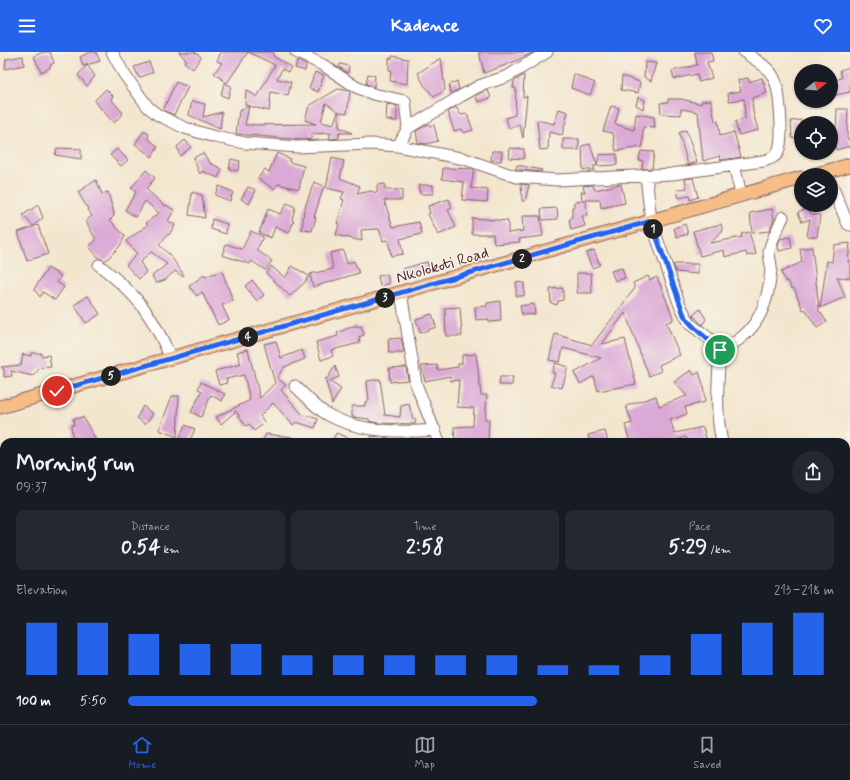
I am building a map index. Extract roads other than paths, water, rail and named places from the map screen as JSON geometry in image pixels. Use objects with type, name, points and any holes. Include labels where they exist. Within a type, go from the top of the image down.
[{"type":"main road","points":[[838,169],[850,165]]},
{"type":"main road","name":"Nkolokoti Road","points":[[0,407],[794,180]]},
{"type":"street","points":[[112,52],[124,74],[148,107],[158,115],[208,135],[245,143],[276,146],[371,144],[398,146],[465,159],[517,177],[557,180],[672,174],[734,165],[774,157],[779,151],[780,104],[776,83],[768,70],[744,52]]},
{"type":"street","points":[[296,52],[323,66],[356,87],[374,94],[405,101],[408,128]]},
{"type":"street","points":[[398,146],[408,128],[479,86],[508,76],[547,52]]},
{"type":"street","points":[[734,165],[741,194]]},
{"type":"street","points":[[646,175],[651,221],[684,315],[690,324],[710,339],[720,350],[717,403],[718,424],[721,438]]},
{"type":"street","points":[[838,200],[849,226]]},
{"type":"street","points":[[720,350],[735,344],[757,323],[769,291],[771,264],[769,252],[783,217]]},
{"type":"street","points":[[99,264],[126,286],[144,307],[160,334],[171,359]]},
{"type":"street","points":[[401,293],[416,384],[438,438]]},
{"type":"street","points":[[295,386],[324,412],[343,422],[414,432],[435,430]]}]
